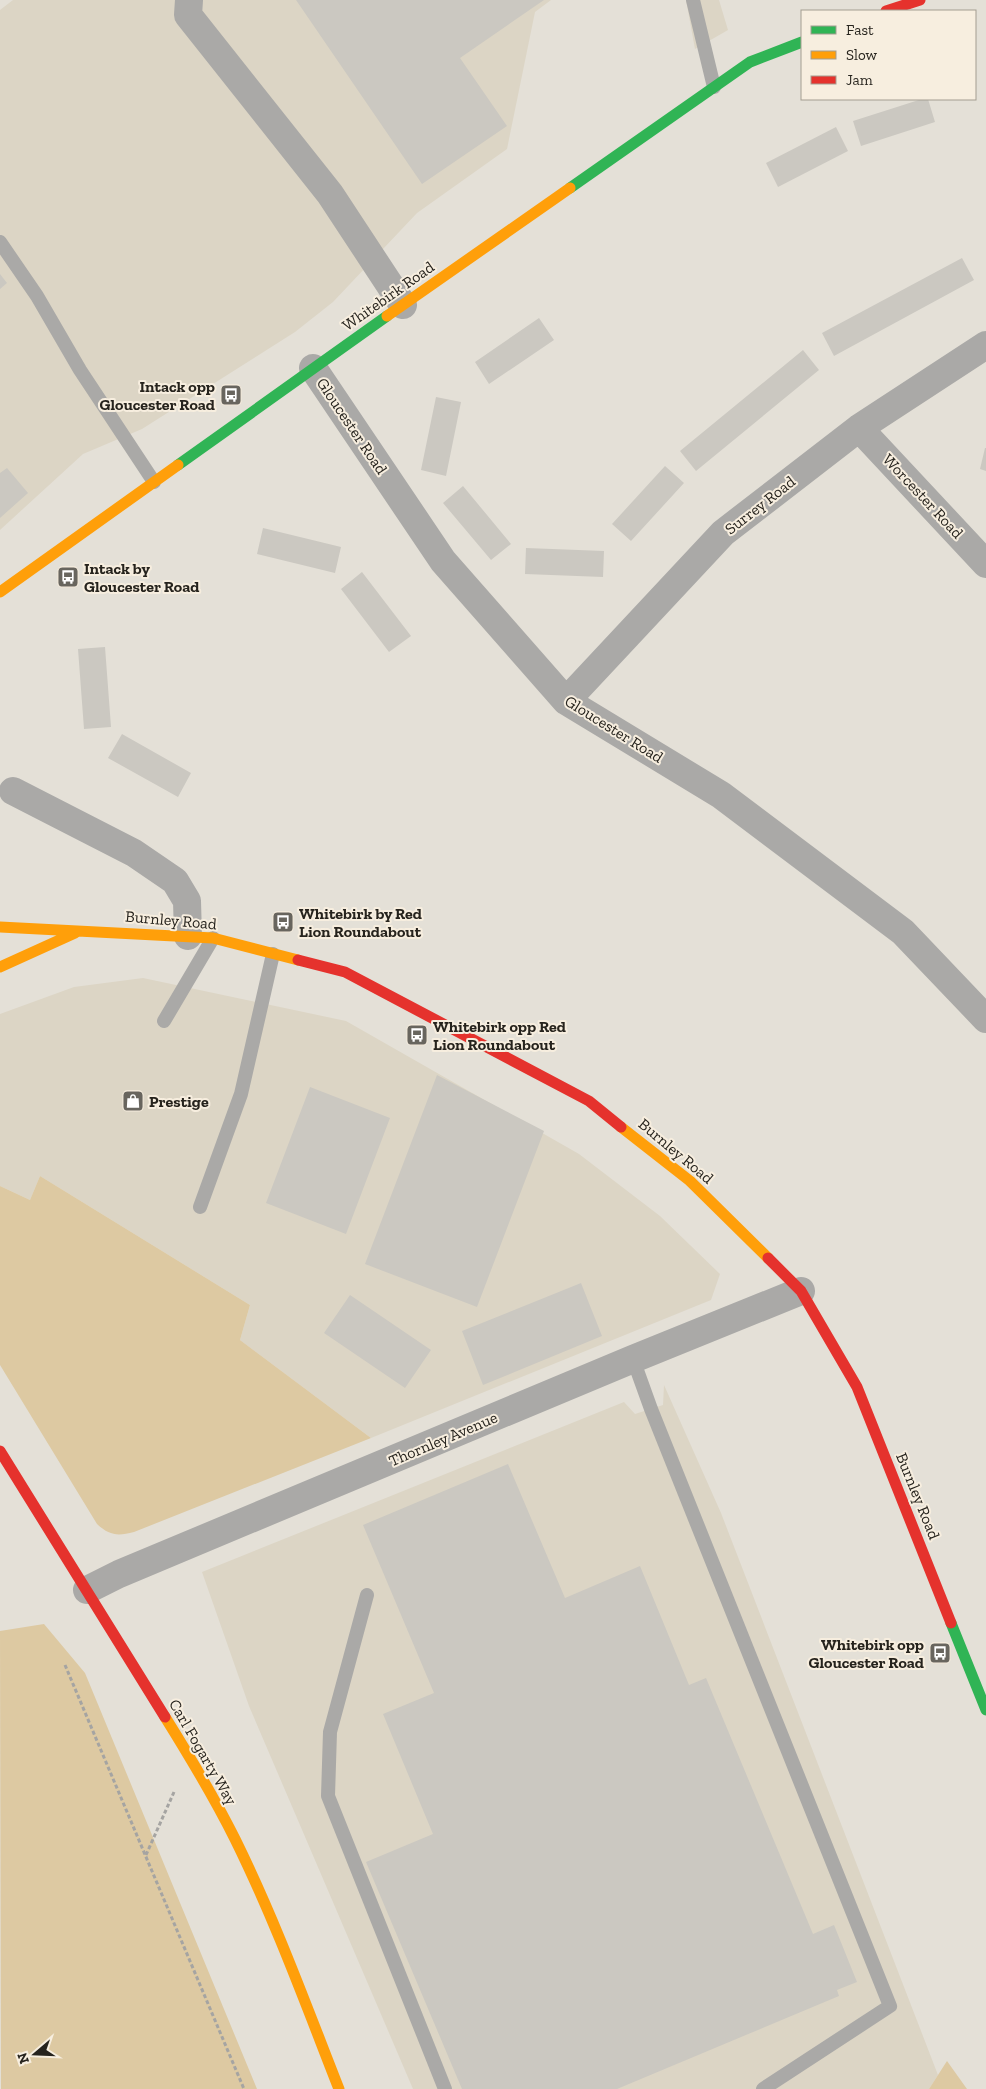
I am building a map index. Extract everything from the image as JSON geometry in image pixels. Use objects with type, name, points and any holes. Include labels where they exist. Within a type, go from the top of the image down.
[{"type":"main road","points":[[889,10],[920,0]]},
{"type":"main road","name":"Whitebirk Road","points":[[0,592],[313,368],[750,62],[801,42]]},
{"type":"main road","name":"Burnley Road","points":[[0,927],[201,937],[345,972],[589,1101],[690,1181],[800,1291],[856,1387],[986,1710]]},
{"type":"main road","name":"Burnley Road","points":[[0,967],[81,930]]},
{"type":"main road","name":"Carl Fogarty Way","points":[[0,1451],[194,1764],[235,1839],[268,1910],[339,2089]]},
{"type":"street","points":[[189,0],[188,14],[330,194],[403,305]]},
{"type":"street","name":"Surrey Road","points":[[566,702],[723,533],[859,428],[986,345]]},
{"type":"street","name":"Gloucester Road","points":[[313,368],[443,561],[566,702],[721,795],[896,926],[986,1020]]},
{"type":"street","name":"Worcester Road","points":[[859,428],[986,564]]},
{"type":"street","points":[[14,791],[134,853],[175,881],[187,901],[201,937]]},
{"type":"street","name":"Thornley Avenue","points":[[86,1590],[119,1574],[800,1291]]},
{"type":"lane","points":[[693,0],[714,87]]},
{"type":"lane","points":[[0,242],[37,296],[80,370],[154,482]]},
{"type":"lane","points":[[164,1021],[201,937]]},
{"type":"lane","points":[[200,1207],[241,1094],[273,954]]},
{"type":"lane","points":[[633,1359],[654,1418],[890,2006],[764,2089]]},
{"type":"lane","points":[[367,1595],[330,1732],[328,1796],[445,2089]]},
{"type":"path","points":[[65,1666],[244,2089]]},
{"type":"path","points":[[146,1855],[170,1797],[194,1764]]},
{"type":"shaded area","points":[[13,0],[551,0],[535,12],[507,149],[417,213],[333,302],[295,332],[142,429],[83,454],[0,530],[0,10]]},
{"type":"shaded area","points":[[686,0],[719,0],[728,30],[695,49]]},
{"type":"shaded area","points":[[143,978],[346,1021],[579,1154],[660,1216],[720,1274],[711,1300],[371,1438],[240,1340],[250,1305],[40,1176],[30,1200],[0,1186],[0,1014],[74,987]]},
{"type":"shaded area","points":[[40,1176],[250,1305],[240,1340],[371,1438],[134,1532],[114,1534],[102,1528],[97,1524],[0,1365],[0,1186],[30,1200]]},
{"type":"shaded area","points":[[664,1385],[721,1513],[938,2075],[929,2089],[413,2089],[249,1706],[202,1572],[624,1402],[635,1414],[663,1405]]},
{"type":"shaded area","points":[[44,1624],[85,1673],[257,2089],[1,2089],[0,1631]]},
{"type":"shaded area","points":[[947,2061],[967,2089],[929,2089]]},
{"type":"building","points":[[296,0],[544,0],[460,58],[507,126],[422,184]]},
{"type":"building","points":[[919,100],[928,100],[935,122],[861,146],[853,121]]},
{"type":"building","points":[[836,127],[848,151],[778,187],[766,163]]},
{"type":"building","points":[[962,258],[974,280],[834,356],[822,333]]},
{"type":"building","points":[[0,274],[7,283],[0,289]]},
{"type":"building","points":[[539,318],[554,340],[489,384],[475,362]]},
{"type":"building","points":[[803,350],[819,370],[696,471],[680,451]]},
{"type":"building","points":[[436,397],[461,402],[446,476],[421,470]]},
{"type":"building","points":[[986,448],[986,471],[980,469]]},
{"type":"building","points":[[665,466],[684,483],[631,541],[612,524]]},
{"type":"building","points":[[7,468],[28,493],[0,518],[0,473]]},
{"type":"building","points":[[463,486],[511,544],[491,560],[443,503]]},
{"type":"building","points":[[263,528],[341,547],[335,573],[257,554]]},
{"type":"building","points":[[526,548],[604,551],[603,577],[525,574]]},
{"type":"building","points":[[362,572],[411,636],[389,652],[341,589]]},
{"type":"building","points":[[105,647],[111,727],[84,729],[78,649]]},
{"type":"building","points":[[122,734],[191,773],[178,797],[108,758]]},
{"type":"building","points":[[437,1075],[544,1131],[477,1307],[365,1264]]},
{"type":"building","points":[[310,1087],[390,1118],[346,1234],[266,1203]]},
{"type":"building","points":[[581,1283],[602,1336],[483,1385],[462,1331]]},
{"type":"building","points":[[350,1295],[431,1350],[405,1388],[324,1333]]},
{"type":"building","points":[[508,1464],[565,1598],[640,1566],[689,1685],[706,1678],[813,1934],[834,1925],[857,1982],[837,1990],[839,1996],[617,2089],[462,2089],[366,1862],[433,1834],[383,1714],[434,1693],[363,1525]]},
{"type":"traffic: fast","points":[[570,188],[750,62],[801,42]]},
{"type":"traffic: fast","points":[[178,465],[387,316]]},
{"type":"traffic: fast","points":[[951,1623],[986,1710]]},
{"type":"traffic: slow","points":[[387,316],[570,188]]},
{"type":"traffic: slow","points":[[0,592],[178,465]]},
{"type":"traffic: slow","points":[[0,927],[213,938],[298,960]]},
{"type":"traffic: slow","points":[[0,967],[75,933]]},
{"type":"traffic: slow","points":[[621,1127],[690,1181],[768,1258]]},
{"type":"traffic: slow","points":[[165,1717],[210,1792],[250,1870],[290,1963],[339,2089]]},
{"type":"traffic: jam","points":[[889,10],[920,0]]},
{"type":"traffic: jam","points":[[298,960],[345,972],[589,1101],[621,1127]]},
{"type":"traffic: jam","points":[[768,1258],[801,1291],[857,1387],[951,1623]]},
{"type":"traffic: jam","points":[[0,1451],[165,1717]]},
{"type":"place","name":"Intack opp Gloucester Road","points":[[231,395]]},
{"type":"place","name":"Intack by Gloucester Road","points":[[68,577]]},
{"type":"place","name":"Whitebirk by Red Lion Roundabout","points":[[283,922]]},
{"type":"place","name":"Whitebirk opp Red Lion Roundabout","points":[[417,1035]]},
{"type":"place","name":"Prestige","points":[[133,1101]]},
{"type":"place","name":"Whitebirk opp Gloucester Road","points":[[940,1653]]}]
